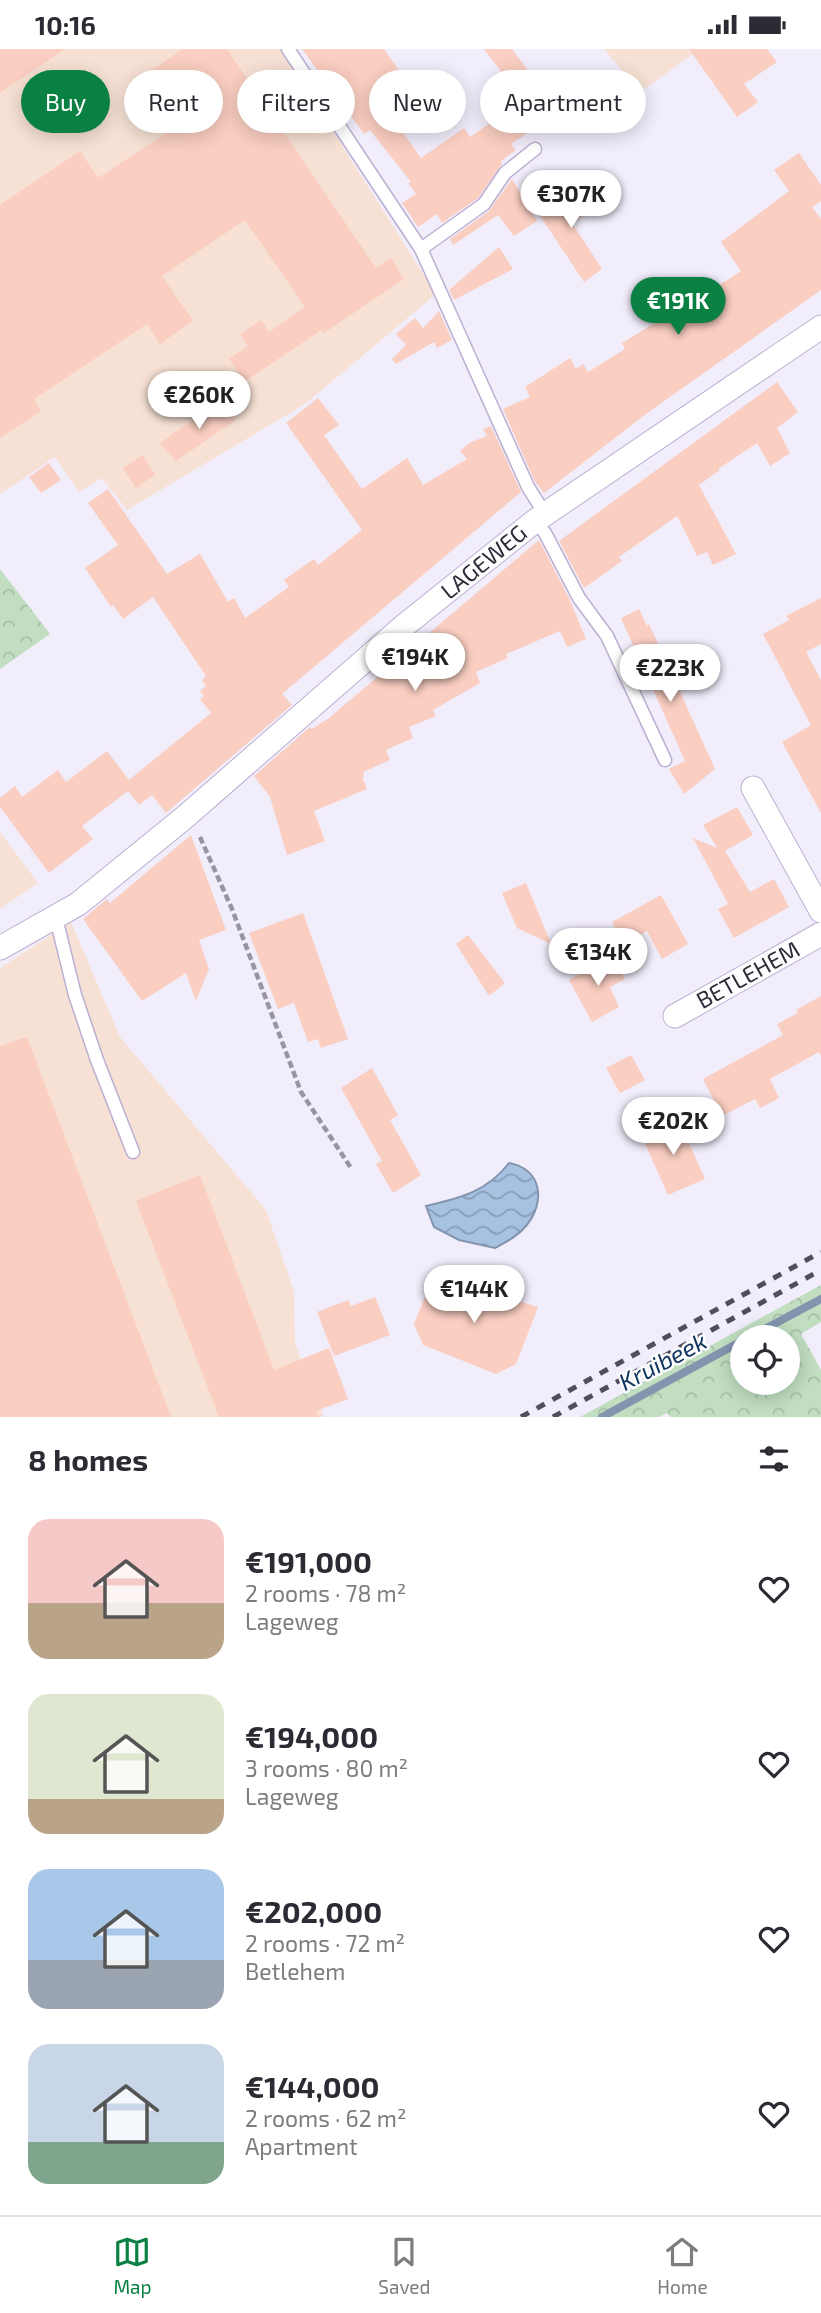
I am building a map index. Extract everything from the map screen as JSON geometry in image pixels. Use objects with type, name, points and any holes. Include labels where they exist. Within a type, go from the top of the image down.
[{"type":"street","name":"LAGEWEG","points":[[0,948],[78,904],[185,817],[405,625],[540,518],[821,327]]},
{"type":"street","points":[[753,788],[821,911]]},
{"type":"street","name":"BETLEHEM","points":[[675,1016],[821,934]]},
{"type":"lane","points":[[288,49],[421,249],[528,488],[545,533],[579,598],[607,636],[665,760]]},
{"type":"lane","points":[[421,249],[484,204],[505,173],[535,149]]},
{"type":"lane","points":[[56,918],[75,995],[133,1152]]},
{"type":"path","points":[[185,817],[197,830],[232,909],[301,1092],[351,1168]]},
{"type":"shaded area","points":[[0,49],[281,49],[294,70],[237,70],[237,133],[334,133],[436,294],[305,404],[127,510],[102,478],[79,492],[55,457],[0,494]]},
{"type":"shaded area","points":[[604,49],[700,49],[646,88],[646,70],[622,70]]},
{"type":"shaded area","points":[[0,832],[38,883],[0,909]]},
{"type":"shaded area","points":[[71,922],[120,1037],[266,1210],[294,1292],[295,1344],[324,1417],[0,1417],[0,968]]},
{"type":"green space","points":[[0,569],[50,634],[0,669]]},
{"type":"green space","points":[[821,1285],[821,1322],[801,1334],[821,1370],[821,1417],[671,1417],[667,1413],[659,1417],[580,1417],[730,1335],[730,1395],[800,1395],[800,1325],[748,1325]]},
{"type":"water","points":[[509,1163],[520,1166],[534,1179],[538,1197],[532,1217],[512,1239],[495,1248],[459,1240],[434,1227],[426,1206],[461,1197],[482,1187]]},
{"type":"building","points":[[0,49],[65,49],[34,70],[21,70],[21,79],[0,93]]},
{"type":"building","points":[[183,49],[227,49],[241,70],[237,70],[237,133],[284,133],[376,268],[391,258],[404,279],[324,333],[321,330],[245,381],[229,359],[248,346],[240,334],[261,320],[269,332],[305,307],[245,220],[162,276],[193,321],[160,344],[147,324],[34,399],[41,411],[0,438],[0,205],[80,151],[98,178],[166,133],[223,133],[223,70],[152,70]]},
{"type":"building","points":[[302,49],[384,49],[399,70],[369,70],[369,131],[364,134],[355,122],[355,70],[317,70]]},
{"type":"building","points":[[484,49],[512,49],[528,70],[500,70]]},
{"type":"building","points":[[689,49],[767,49],[777,62],[744,84],[758,102],[737,117]]},
{"type":"building","points":[[480,130],[480,133],[528,133],[511,144],[516,150],[501,161],[502,164],[478,198],[442,223],[437,214],[418,227],[402,203],[416,194],[408,183],[411,182],[372,133],[403,133],[421,158],[457,133],[466,131],[470,137]]},
{"type":"building","points":[[799,153],[821,185],[821,201],[812,207],[821,219],[821,290],[646,414],[544,493],[534,480],[503,409],[530,397],[525,387],[570,358],[576,369],[583,364],[588,372],[625,349],[622,343],[668,315],[657,300],[683,282],[686,286],[691,283],[701,297],[741,271],[721,242],[789,191],[774,170]]},
{"type":"building","points":[[512,179],[537,221],[514,236],[498,215],[453,245],[450,239],[489,211]]},
{"type":"building","points":[[577,185],[593,210],[572,223],[602,269],[584,282],[537,211]]},
{"type":"building","points":[[499,247],[513,269],[454,300],[449,290]]},
{"type":"building","points":[[439,311],[452,340],[437,348],[434,342],[396,364],[392,359],[406,345],[396,334],[415,318],[423,328]]},
{"type":"building","points":[[777,382],[798,412],[777,428],[790,453],[770,466],[757,443],[699,485],[736,554],[713,565],[707,552],[697,556],[677,516],[619,557],[622,561],[584,588],[559,541]]},
{"type":"building","points":[[318,398],[339,425],[324,435],[362,489],[407,458],[423,485],[467,459],[460,451],[471,442],[487,436],[483,429],[491,426],[521,492],[282,694],[292,705],[166,813],[152,795],[139,805],[128,791],[82,826],[93,839],[49,873],[0,807],[0,798],[15,786],[22,797],[58,770],[66,782],[107,751],[129,780],[211,713],[200,699],[204,696],[200,691],[206,686],[202,680],[206,676],[153,597],[123,619],[113,605],[111,607],[85,568],[118,545],[88,503],[108,489],[167,574],[200,554],[228,602],[234,598],[245,618],[289,587],[284,580],[314,559],[318,565],[362,530],[286,423]]},
{"type":"building","points":[[223,399],[236,420],[176,461],[160,443]]},
{"type":"building","points":[[143,455],[155,475],[136,488],[123,468]]},
{"type":"building","points":[[49,463],[61,480],[41,493],[29,477]]},
{"type":"building","points":[[539,540],[569,598],[586,639],[567,647],[560,631],[506,654],[508,658],[476,672],[480,683],[433,710],[436,716],[409,727],[413,738],[386,750],[390,760],[363,772],[362,777],[367,789],[314,811],[325,841],[287,855],[270,797],[254,776],[310,727],[312,729],[329,718]]},
{"type":"building","points":[[821,598],[821,644],[806,652],[821,680],[821,813],[782,742],[811,725],[763,634],[789,620],[786,616]]},
{"type":"building","points":[[639,609],[647,626],[649,624],[715,769],[684,794],[669,769],[685,761],[621,618]]},
{"type":"building","points":[[737,807],[753,835],[725,851],[750,892],[774,879],[789,907],[734,938],[718,909],[728,904],[693,838],[717,848],[703,825]]},
{"type":"building","points":[[191,835],[226,930],[199,940],[209,969],[196,1001],[186,973],[142,1001],[83,919],[107,899],[110,903]]},
{"type":"building","points":[[526,883],[551,944],[517,928],[502,893]]},
{"type":"building","points":[[661,895],[688,944],[662,959],[647,931],[624,945],[612,922]]},
{"type":"building","points":[[303,913],[348,1039],[321,1048],[318,1039],[308,1042],[294,1003],[278,1009],[249,933]]},
{"type":"building","points":[[468,935],[505,983],[489,996],[456,944]]},
{"type":"building","points":[[612,956],[625,979],[610,987],[619,1007],[592,1022],[569,980]]},
{"type":"building","points":[[821,996],[821,1056],[819,1052],[770,1079],[779,1098],[760,1108],[755,1099],[722,1116],[703,1079],[783,1035],[777,1024]]},
{"type":"building","points":[[27,1037],[171,1417],[0,1417],[0,1046]]},
{"type":"building","points":[[631,1055],[645,1080],[620,1093],[606,1068]]},
{"type":"building","points":[[372,1068],[398,1115],[390,1120],[421,1175],[393,1193],[376,1164],[382,1161],[341,1088]]},
{"type":"building","points":[[677,1116],[705,1179],[668,1195],[642,1137],[661,1129],[659,1124]]},
{"type":"building","points":[[200,1175],[274,1370],[329,1348],[348,1399],[316,1411],[319,1417],[219,1417],[136,1201]]},
{"type":"building","points":[[440,1270],[452,1281],[538,1307],[516,1364],[496,1374],[423,1345],[414,1324],[427,1292],[431,1294]]},
{"type":"building","points":[[375,1297],[390,1335],[334,1356],[317,1312],[348,1300],[351,1306]]},
{"type":"waterway","name":"Kruibeek","points":[[772,1325],[821,1299]]},
{"type":"waterway","name":"Kruibeek","points":[[602,1417],[730,1348]]},
{"type":"railway","points":[[521,1417],[821,1252]]},
{"type":"railway","points":[[553,1417],[821,1270]]}]
